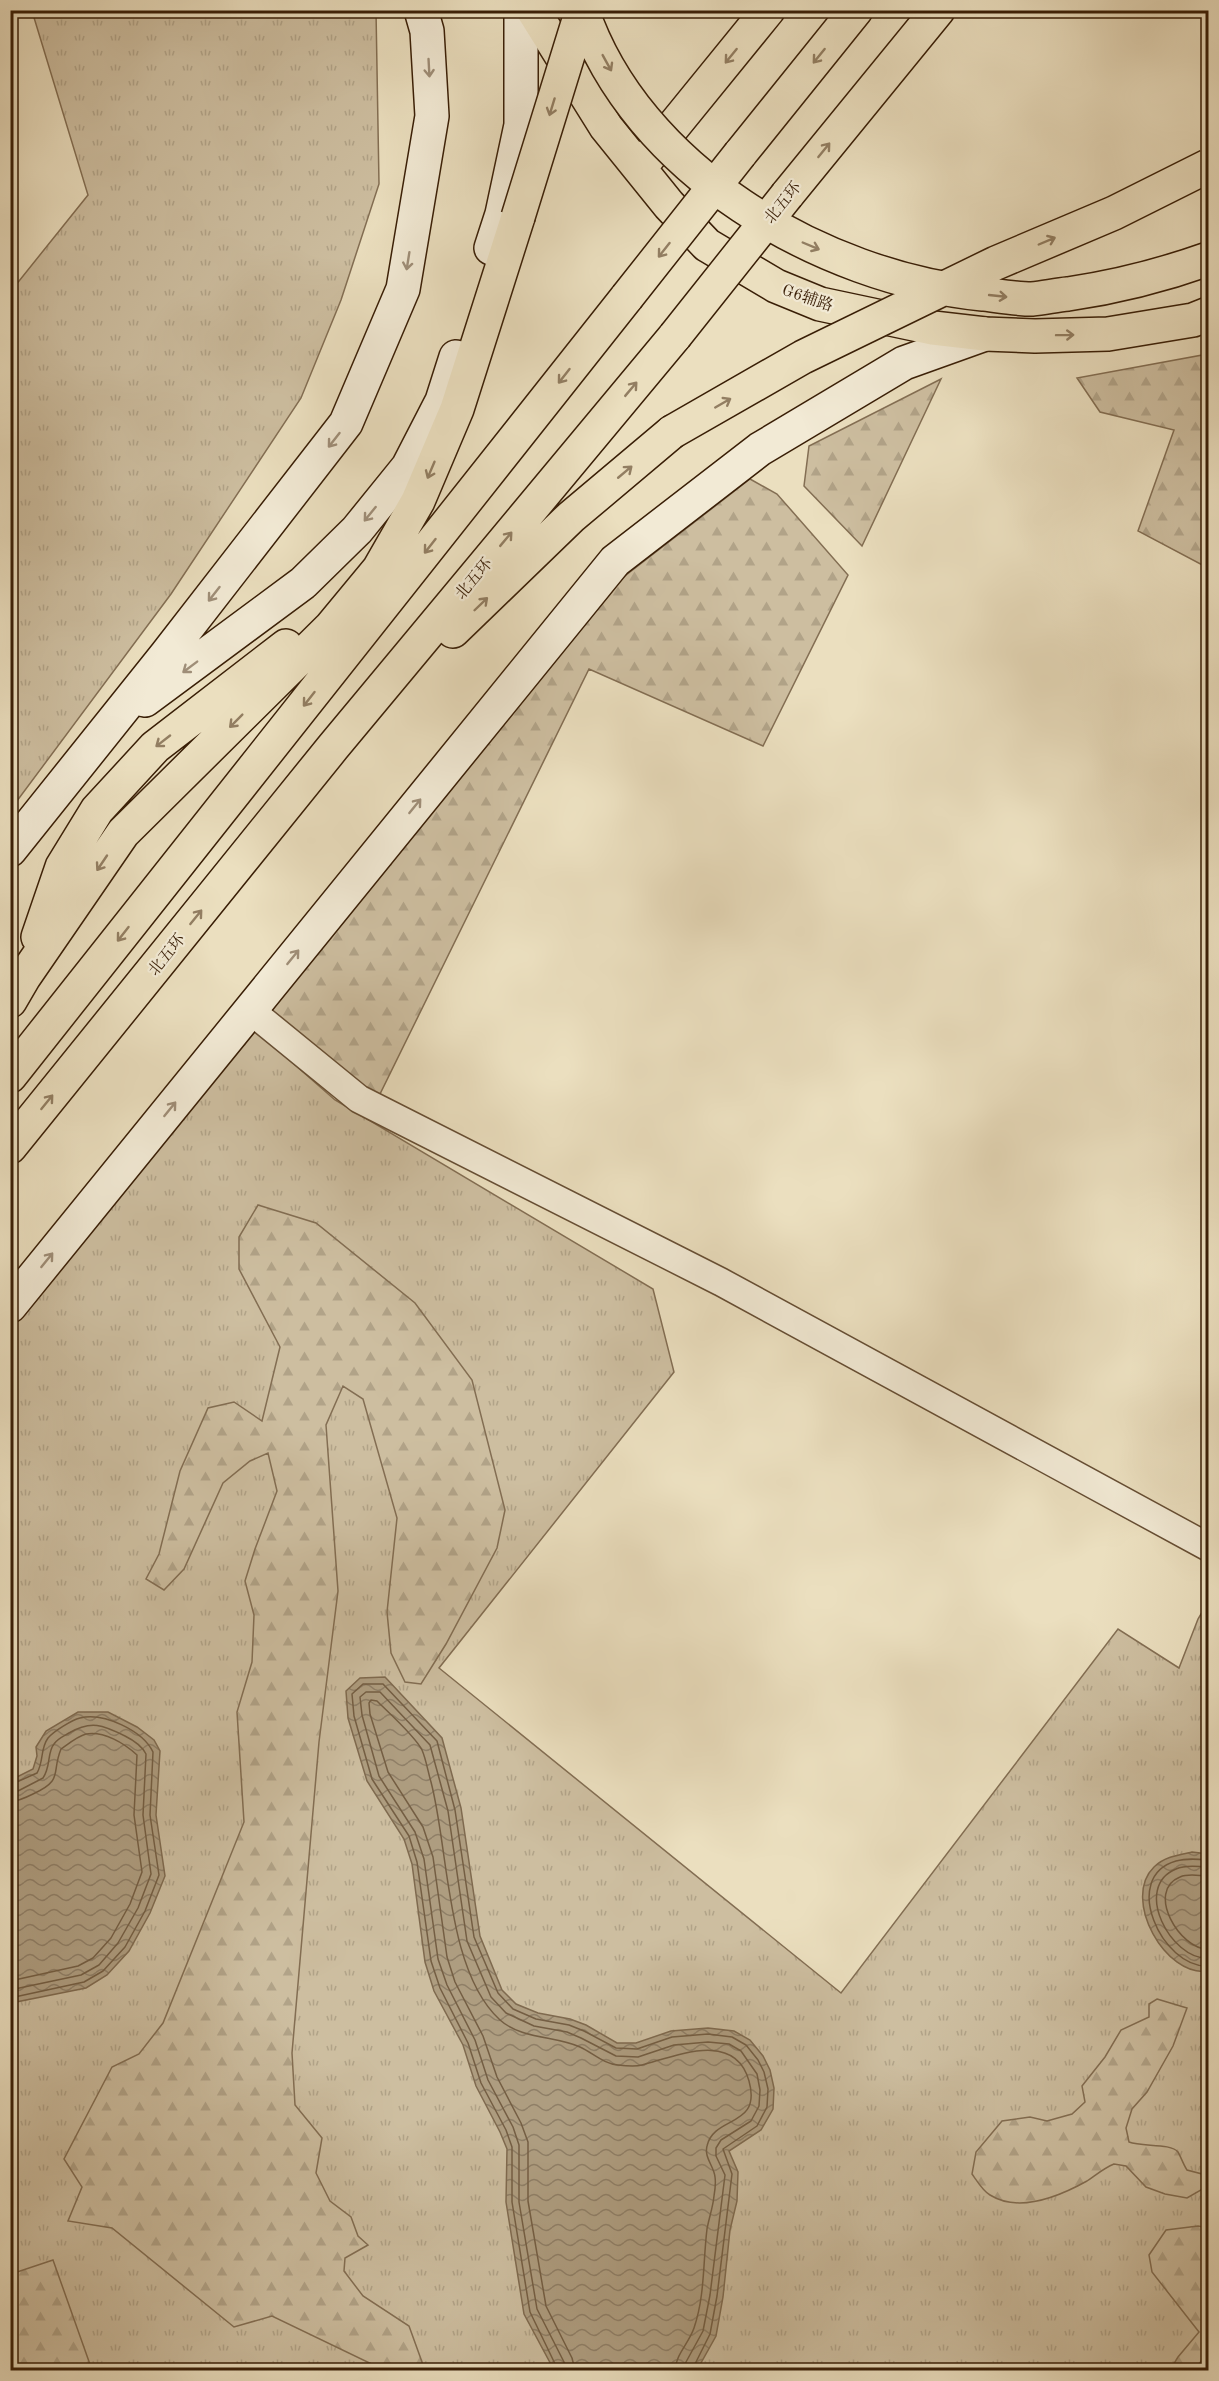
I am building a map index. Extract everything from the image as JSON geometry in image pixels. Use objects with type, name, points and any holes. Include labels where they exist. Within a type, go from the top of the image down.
[{"type":"main road","name":"G6辅路","points":[[533,10],[606,127],[669,205],[707,245],[776,286],[820,304],[933,328],[985,334],[1035,336],[1108,334],[1193,320],[1209,314]]},
{"type":"main road","points":[[17,989],[62,867],[97,810],[155,747],[318,620],[418,501],[457,409],[510,215],[582,10]]},
{"type":"main road","points":[[582,10],[588,29],[627,99],[678,155],[740,206],[816,249],[882,274],[946,291],[1032,299],[1106,289],[1209,259]]},
{"type":"main road","points":[[639,168],[768,10]]},
{"type":"main road","points":[[10,1076],[856,10]]},
{"type":"main road","name":"北五环","points":[[10,1147],[333,747],[675,336],[938,10]]},
{"type":"main road","points":[[333,747],[571,517],[672,432],[803,357],[996,263],[1114,213],[1209,166]]},
{"type":"main road","points":[[1114,213],[1209,183]]},
{"type":"street","points":[[10,850],[110,726],[346,423],[403,289],[432,116],[427,31],[422,10]]},
{"type":"street","points":[[110,726],[303,583],[357,530],[408,467],[442,401],[510,215],[520,125],[521,10]]},
{"type":"street","points":[[10,1306],[615,561],[760,449],[904,363],[985,334]]},
{"type":"street","points":[[250,1010],[359,1099],[721,1282],[1209,1547]]},
{"type":"green space","points":[[32,11],[376,11],[379,184],[341,300],[301,398],[171,594],[11,809],[11,291],[88,195]]},
{"type":"green space","points":[[1208,354],[1208,568],[1138,531],[1174,430],[1100,412],[1077,378]]},
{"type":"green space","points":[[941,379],[862,546],[804,486],[809,446]]},
{"type":"green space","points":[[750,479],[777,494],[848,575],[763,746],[589,669],[378,1098],[268,1014],[265,1003],[621,579]]},
{"type":"green space","points":[[253,1028],[335,1100],[653,1289],[674,1372],[439,1668],[841,1993],[1118,1629],[1179,1668],[1198,1619],[1208,1602],[1208,2341],[1189,2370],[11,2370],[10,1331]]},
{"type":"green space","points":[[258,1205],[316,1223],[415,1303],[472,1380],[505,1510],[497,1548],[446,1644],[421,1684],[405,1682],[391,1653],[387,1612],[397,1518],[363,1399],[343,1386],[326,1425],[338,1591],[319,1742],[292,2053],[295,2105],[322,2138],[316,2173],[330,2201],[351,2217],[358,2236],[368,2245],[345,2258],[344,2271],[363,2296],[409,2326],[423,2370],[384,2370],[272,2316],[234,2327],[112,2228],[68,2221],[82,2187],[64,2159],[112,2067],[139,2054],[163,2023],[244,1822],[237,1712],[252,1662],[254,1615],[245,1581],[277,1491],[268,1453],[250,1461],[223,1483],[184,1569],[164,1590],[146,1579],[159,1554],[180,1471],[208,1408],[234,1402],[262,1421],[280,1347],[239,1269],[239,1237]]},
{"type":"green space","points":[[1157,1999],[1187,2008],[1173,2046],[1147,2092],[1132,2109],[1126,2128],[1129,2142],[1174,2149],[1178,2152],[1187,2170],[1202,2174],[1208,2186],[1187,2198],[1165,2194],[1146,2187],[1126,2166],[1114,2164],[1076,2187],[1039,2200],[1014,2203],[987,2193],[972,2174],[976,2152],[1002,2121],[1030,2117],[1047,2121],[1072,2114],[1085,2102],[1082,2086],[1105,2057],[1121,2030],[1149,2017],[1149,2004]]},
{"type":"green space","points":[[1198,2226],[1208,2228],[1208,2351],[1195,2370],[1170,2370],[1199,2332],[1152,2272],[1149,2255],[1166,2230]]},
{"type":"green space","points":[[53,2260],[92,2370],[11,2370],[11,2274]]},
{"type":"water","points":[[385,1677],[442,1738],[461,1808],[480,1936],[502,1990],[516,2004],[538,2013],[570,2019],[586,2025],[617,2043],[636,2043],[671,2031],[708,2028],[734,2031],[750,2040],[763,2056],[770,2070],[774,2088],[773,2109],[761,2130],[729,2151],[738,2172],[737,2201],[730,2230],[723,2297],[716,2336],[697,2370],[554,2370],[524,2314],[506,2202],[507,2149],[476,2086],[463,2045],[434,1991],[425,1962],[412,1864],[404,1839],[367,1781],[348,1718],[346,1691],[360,1678]]},
{"type":"water","points":[[78,1712],[108,1712],[137,1727],[154,1740],[160,1751],[156,1815],[165,1876],[150,1913],[129,1951],[107,1975],[86,1988],[11,2003],[11,1780],[33,1769],[37,1756],[36,1747],[46,1731]]},
{"type":"water","points":[[1192,1852],[1208,1854],[1208,1971],[1192,1970],[1177,1962],[1164,1950],[1153,1934],[1146,1916],[1143,1898],[1145,1881],[1154,1867],[1176,1855]]}]
